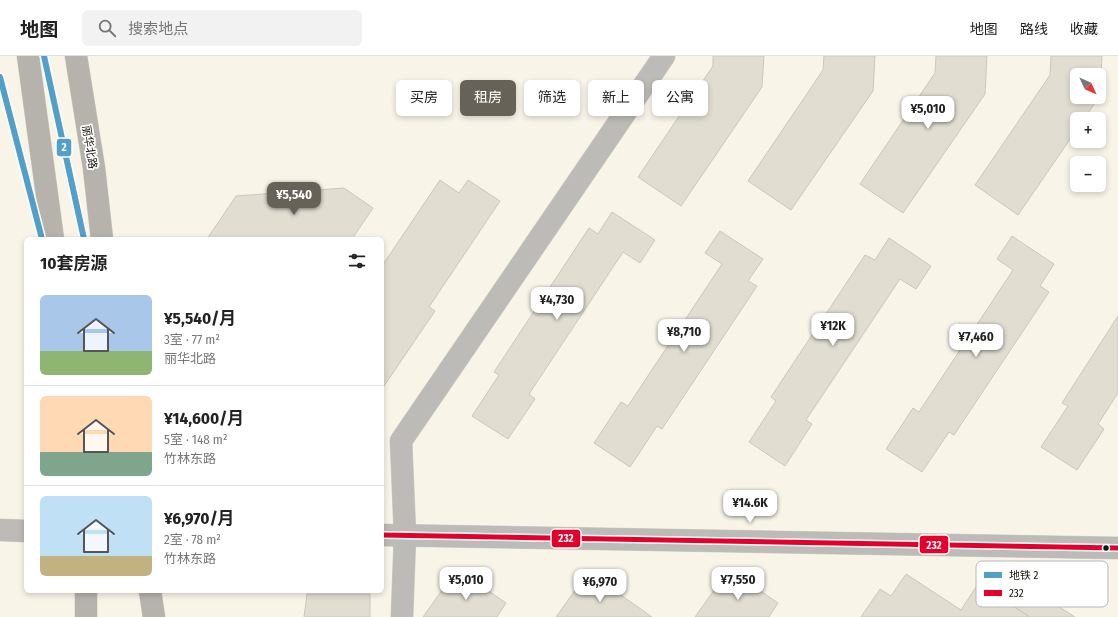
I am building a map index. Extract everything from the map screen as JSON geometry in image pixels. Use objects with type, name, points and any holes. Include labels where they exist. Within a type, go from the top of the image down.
[{"type":"main road","points":[[28,56],[53,237]]},
{"type":"main road","name":"丽华北路","points":[[76,56],[94,168],[102,237]]},
{"type":"main road","points":[[86,593],[86,617]]},
{"type":"main road","points":[[150,593],[154,617]]},
{"type":"street","points":[[402,617],[404,535],[401,441],[664,56]]},
{"type":"street","points":[[0,530],[24,531]]},
{"type":"street","points":[[384,535],[1118,548]]},
{"type":"building","points":[[713,56],[764,56],[762,87],[681,206],[638,177],[679,116],[708,116],[708,80],[704,80],[713,66]]},
{"type":"building","points":[[824,56],[875,56],[873,91],[791,210],[748,181],[823,70]]},
{"type":"building","points":[[936,56],[987,56],[985,94],[903,213],[860,184],[935,73]]},
{"type":"building","points":[[1051,56],[1102,56],[1101,68],[1070,68],[1070,104],[1094,104],[1089,112],[1070,112],[1070,139],[1018,215],[975,185],[1050,75]]},
{"type":"building","points":[[440,180],[459,193],[468,180],[500,201],[429,307],[435,311],[384,386],[384,263]]},
{"type":"building","points":[[344,188],[373,208],[353,237],[208,237],[236,196]]},
{"type":"building","points":[[612,212],[655,240],[640,263],[623,252],[529,394],[535,399],[508,439],[472,416],[499,375],[494,372],[589,228],[598,234]]},
{"type":"building","points":[[720,231],[763,259],[748,281],[757,286],[662,429],[657,426],[630,467],[594,443],[621,402],[628,406],[722,264],[705,253]]},
{"type":"building","points":[[1012,236],[1054,264],[1040,286],[1049,292],[954,435],[949,432],[922,472],[886,449],[913,408],[919,412],[1013,270],[997,259]]},
{"type":"building","points":[[889,238],[931,266],[916,289],[900,279],[806,420],[812,424],[785,466],[749,442],[776,401],[771,397],[865,255],[875,260]]},
{"type":"building","points":[[1118,316],[1118,393],[1098,424],[1104,429],[1077,470],[1041,447],[1068,406],[1062,403]]},
{"type":"building","points":[[463,573],[506,603],[497,617],[423,617],[445,586],[451,590]]},
{"type":"building","points":[[735,573],[778,603],[769,617],[695,617],[717,586],[723,590]]},
{"type":"building","points":[[906,574],[961,610],[976,587],[976,607],[1060,607],[1075,617],[861,617],[880,589],[891,596]]},
{"type":"building","points":[[594,576],[652,617],[556,617],[576,589],[582,593]]},
{"type":"building","points":[[307,594],[370,594],[370,617],[304,617]]},
{"type":"metro line","name":"2","points":[[44,56],[84,237]]},
{"type":"metro line","name":"2","points":[[0,77],[41,237]]},
{"type":"transit line","name":"232","points":[[384,535],[1118,548]]}]
